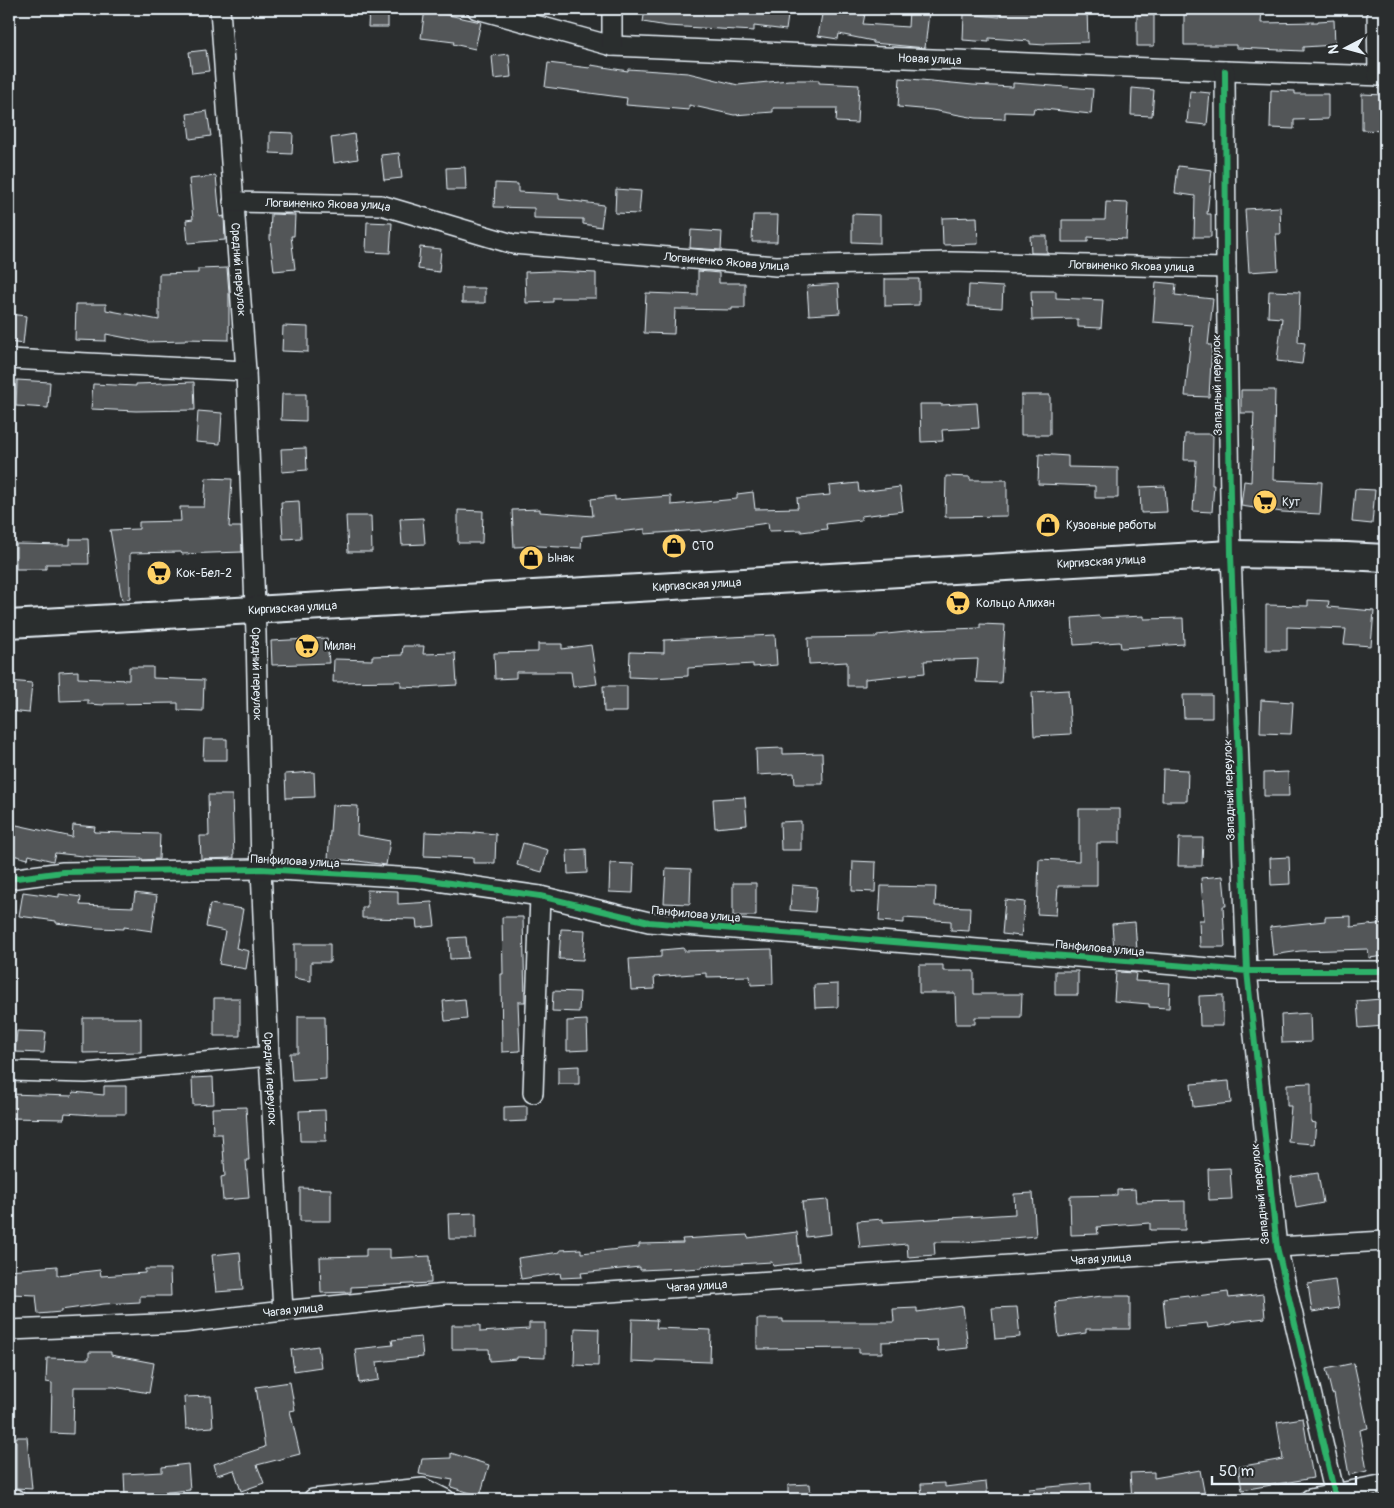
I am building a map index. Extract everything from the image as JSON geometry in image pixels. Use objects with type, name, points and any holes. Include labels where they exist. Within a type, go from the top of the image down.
[{"type":"main road","name":"Киргизская улица","points":[[9,624],[1231,554],[1385,558]]},
{"type":"street","name":"Средний переулок","points":[[220,9],[246,371],[255,611],[261,869],[269,1056],[284,1310]]},
{"type":"street","name":"Новая улица","points":[[477,9],[612,46],[1382,76]]},
{"type":"street","points":[[612,9],[612,46]]},
{"type":"street","points":[[1377,9],[1382,76]]},
{"type":"street","name":"Западный переулок","points":[[1225,71],[1231,554],[1247,971],[1277,1246],[1336,1497]]},
{"type":"street","name":"Логвиненко Якова улица","points":[[233,202],[381,206],[513,244],[776,266],[949,262],[1226,268]]},
{"type":"street","points":[[9,360],[246,371]]},
{"type":"street","name":"Панфилова улица","points":[[9,879],[63,872],[261,869],[416,878],[540,896],[649,922],[1247,971],[1385,971]]},
{"type":"street","points":[[533,1093],[540,896]]},
{"type":"street","points":[[9,1071],[86,1073],[269,1056]]},
{"type":"street","name":"Чагая улица","points":[[9,1330],[182,1323],[284,1310],[446,1294],[579,1294],[1277,1246],[1385,1242]]},
{"type":"street","points":[[1310,1499],[1336,1497],[1385,1484]]},
{"type":"street","points":[[313,1499],[423,1488],[445,1499]]},
{"type":"street","points":[[9,1499],[15,1499]]},
{"type":"building","points":[[369,9],[388,9],[388,27],[368,27]]},
{"type":"building","points":[[425,9],[440,10],[439,13],[481,22],[475,49],[453,44],[454,42],[421,38]]},
{"type":"building","points":[[645,9],[789,9],[786,30],[754,26],[754,31],[667,26],[643,22]]},
{"type":"building","points":[[823,9],[865,14],[863,24],[908,27],[909,10],[929,12],[925,48],[873,43],[873,41],[839,34],[838,39],[818,36]]},
{"type":"building","points":[[1000,9],[1087,10],[1088,42],[1046,43],[1045,45],[1030,44],[1030,41],[989,38],[989,42],[963,40],[964,14],[1000,17]]},
{"type":"building","points":[[1237,9],[1262,9],[1261,23],[1334,20],[1335,45],[1303,47],[1303,51],[1236,48],[1236,45],[1184,45],[1184,12],[1237,12]]},
{"type":"building","points":[[1137,15],[1154,15],[1154,46],[1137,46]]},
{"type":"building","points":[[206,50],[209,71],[192,73],[189,52]]},
{"type":"building","points":[[509,54],[511,77],[494,79],[492,56]]},
{"type":"building","points":[[548,63],[590,68],[591,65],[628,71],[628,69],[688,73],[738,85],[789,80],[819,80],[819,83],[859,85],[857,123],[836,122],[837,108],[773,108],[773,112],[734,115],[689,105],[689,110],[626,105],[627,98],[545,87]]},
{"type":"building","points":[[900,78],[973,85],[1013,87],[1013,83],[1093,89],[1091,114],[1034,108],[1033,113],[1005,112],[1005,119],[976,118],[932,110],[898,107]]},
{"type":"building","points":[[1132,88],[1154,90],[1152,116],[1131,115]]},
{"type":"building","points":[[1271,90],[1295,91],[1295,94],[1328,94],[1328,119],[1294,120],[1294,129],[1270,128]]},
{"type":"building","points":[[1190,91],[1210,93],[1207,125],[1187,123]]},
{"type":"building","points":[[1362,94],[1385,95],[1385,131],[1362,130]]},
{"type":"building","points":[[207,111],[211,136],[190,139],[187,114]]},
{"type":"building","points":[[270,132],[293,133],[292,154],[270,153]]},
{"type":"building","points":[[354,134],[358,159],[334,163],[331,138]]},
{"type":"building","points":[[399,153],[402,178],[384,180],[381,155]]},
{"type":"building","points":[[1178,166],[1212,170],[1207,214],[1211,214],[1211,237],[1194,237],[1195,196],[1175,193]]},
{"type":"building","points":[[465,167],[466,190],[447,190],[446,168]]},
{"type":"building","points":[[216,176],[220,217],[224,216],[225,240],[188,243],[186,220],[193,219],[189,179]]},
{"type":"building","points":[[495,183],[518,184],[518,192],[559,194],[559,199],[604,205],[601,227],[583,224],[583,219],[534,218],[534,208],[494,207]]},
{"type":"building","points":[[616,189],[641,191],[639,214],[615,213]]},
{"type":"building","points":[[1106,202],[1128,203],[1126,239],[1088,237],[1088,242],[1062,242],[1062,220],[1105,220]]},
{"type":"building","points":[[1280,207],[1281,234],[1276,234],[1278,270],[1249,272],[1245,209]]},
{"type":"building","points":[[271,214],[295,215],[294,236],[291,236],[295,269],[274,271],[270,238]]},
{"type":"building","points":[[852,214],[880,215],[880,243],[852,242]]},
{"type":"building","points":[[753,215],[778,215],[777,242],[752,242]]},
{"type":"building","points":[[977,217],[978,244],[943,245],[942,218]]},
{"type":"building","points":[[367,222],[392,223],[390,253],[366,252]]},
{"type":"building","points":[[691,230],[722,232],[721,250],[690,248]]},
{"type":"building","points":[[1030,236],[1047,236],[1047,253],[1031,253]]},
{"type":"building","points":[[420,247],[441,249],[439,272],[418,269]]},
{"type":"building","points":[[227,268],[229,340],[185,339],[185,341],[147,342],[106,334],[106,341],[75,340],[76,304],[106,304],[106,310],[159,320],[159,274],[198,273],[198,269]]},
{"type":"building","points":[[698,271],[719,273],[719,283],[745,283],[745,308],[732,308],[732,310],[675,309],[674,334],[644,333],[646,293],[698,295]]},
{"type":"building","points":[[525,272],[596,273],[596,298],[553,298],[553,302],[526,303]]},
{"type":"building","points":[[885,279],[919,279],[919,305],[885,306]]},
{"type":"building","points":[[1156,282],[1176,284],[1175,295],[1213,299],[1208,345],[1212,345],[1209,397],[1185,396],[1192,325],[1153,322]]},
{"type":"building","points":[[838,284],[840,313],[809,315],[807,286]]},
{"type":"building","points":[[969,285],[1003,287],[1002,308],[968,306]]},
{"type":"building","points":[[462,288],[485,288],[485,303],[462,303]]},
{"type":"building","points":[[1031,291],[1056,291],[1056,298],[1103,300],[1101,328],[1078,327],[1078,319],[1032,320]]},
{"type":"building","points":[[1269,291],[1300,292],[1298,342],[1305,343],[1302,364],[1277,361],[1282,318],[1268,317]]},
{"type":"building","points":[[9,314],[26,316],[23,344],[9,342]]},
{"type":"building","points":[[283,326],[308,327],[308,352],[282,351]]},
{"type":"building","points":[[17,380],[50,382],[48,408],[16,406]]},
{"type":"building","points":[[194,382],[195,410],[136,411],[91,409],[93,384],[136,386],[136,384]]},
{"type":"building","points":[[1241,390],[1275,390],[1273,480],[1322,482],[1320,514],[1282,512],[1241,506],[1244,481],[1251,482],[1254,413],[1241,413]]},
{"type":"building","points":[[282,394],[306,394],[306,421],[281,420]]},
{"type":"building","points":[[1021,395],[1050,395],[1050,435],[1021,435]]},
{"type":"building","points":[[977,403],[979,428],[942,430],[943,441],[921,442],[920,404]]},
{"type":"building","points":[[198,411],[222,413],[220,444],[196,442]]},
{"type":"building","points":[[1185,434],[1213,434],[1212,485],[1214,485],[1212,512],[1193,511],[1196,460],[1184,460]]},
{"type":"building","points":[[306,448],[307,470],[282,472],[281,449]]},
{"type":"building","points":[[1039,454],[1068,456],[1068,467],[1118,468],[1118,498],[1095,498],[1095,486],[1038,484]]},
{"type":"building","points":[[946,476],[970,477],[970,480],[1007,480],[1007,516],[945,517]]},
{"type":"building","points":[[206,478],[232,479],[229,527],[241,527],[242,552],[130,553],[130,599],[122,600],[110,530],[139,529],[139,522],[181,521],[180,507],[204,507]]},
{"type":"building","points":[[858,483],[859,492],[900,487],[903,511],[861,516],[861,520],[826,524],[827,529],[801,532],[801,530],[769,531],[768,523],[701,532],[700,530],[645,534],[645,529],[582,536],[581,548],[514,547],[512,510],[540,509],[540,512],[593,516],[591,499],[615,496],[615,500],[671,496],[671,505],[737,499],[737,494],[753,492],[755,509],[798,508],[797,498],[830,495],[829,486]]},
{"type":"building","points":[[1165,486],[1167,512],[1141,513],[1140,487]]},
{"type":"building","points":[[1355,489],[1375,490],[1372,524],[1352,522]]},
{"type":"building","points":[[299,501],[301,538],[283,539],[281,502]]},
{"type":"building","points":[[458,510],[483,511],[482,543],[458,543]]},
{"type":"building","points":[[346,516],[371,516],[372,552],[348,552]]},
{"type":"building","points":[[423,518],[425,544],[402,545],[400,519]]},
{"type":"building","points":[[70,539],[88,539],[89,564],[46,564],[46,569],[16,569],[16,544],[70,545]]},
{"type":"building","points":[[1308,600],[1329,601],[1328,607],[1374,611],[1371,646],[1344,644],[1346,629],[1287,627],[1287,650],[1266,650],[1266,605],[1308,606]]},
{"type":"building","points":[[1099,616],[1100,618],[1144,616],[1144,619],[1183,618],[1184,644],[1121,648],[1120,642],[1074,645],[1072,618]]},
{"type":"building","points":[[980,624],[1005,625],[1001,683],[976,682],[978,659],[924,661],[925,673],[865,679],[865,686],[847,686],[847,662],[809,664],[808,638],[877,637],[877,635],[926,630],[980,628]]},
{"type":"building","points":[[775,635],[777,665],[753,667],[753,664],[688,668],[688,676],[629,677],[630,652],[664,653],[664,640]]},
{"type":"building","points":[[327,638],[329,663],[272,665],[271,641]]},
{"type":"building","points":[[538,644],[562,644],[562,649],[591,645],[597,684],[573,687],[571,672],[516,672],[516,678],[495,679],[494,653],[538,652]]},
{"type":"building","points":[[403,646],[424,646],[423,654],[455,653],[457,685],[422,688],[401,687],[401,681],[333,682],[334,659],[372,660],[372,656],[402,655]]},
{"type":"building","points":[[129,667],[153,667],[153,678],[204,680],[203,711],[178,710],[178,703],[104,705],[88,704],[88,700],[60,701],[59,672],[78,671],[78,678],[129,680]]},
{"type":"building","points":[[9,681],[32,683],[29,713],[9,711]]},
{"type":"building","points":[[603,686],[627,686],[627,712],[604,712]]},
{"type":"building","points":[[1068,690],[1071,734],[1034,736],[1032,692]]},
{"type":"building","points":[[1183,695],[1212,695],[1212,718],[1184,718]]},
{"type":"building","points":[[1261,700],[1293,702],[1291,734],[1260,733]]},
{"type":"building","points":[[204,739],[227,739],[227,760],[203,760]]},
{"type":"building","points":[[783,748],[783,754],[822,753],[823,784],[795,784],[794,773],[757,775],[756,749]]},
{"type":"building","points":[[1163,769],[1188,770],[1187,801],[1162,801]]},
{"type":"building","points":[[314,772],[315,797],[286,798],[285,774]]},
{"type":"building","points":[[1288,772],[1289,796],[1264,796],[1264,773]]},
{"type":"building","points":[[208,795],[232,795],[234,858],[201,859],[200,836],[209,836]]},
{"type":"building","points":[[745,797],[747,825],[715,828],[713,799]]},
{"type":"building","points":[[332,805],[358,806],[357,835],[390,841],[386,865],[328,859]]},
{"type":"building","points":[[1079,809],[1120,809],[1120,843],[1097,843],[1097,886],[1058,886],[1056,915],[1037,914],[1039,859],[1079,861]]},
{"type":"building","points":[[801,821],[801,850],[781,850],[780,822]]},
{"type":"building","points":[[12,824],[72,837],[73,825],[95,827],[94,832],[160,834],[159,859],[142,860],[142,858],[92,857],[55,853],[53,861],[29,855],[28,859],[9,854],[9,838]]},
{"type":"building","points":[[425,832],[496,834],[495,863],[473,863],[473,858],[424,856]]},
{"type":"building","points":[[1179,838],[1203,838],[1202,866],[1178,866]]},
{"type":"building","points":[[523,843],[548,850],[542,872],[517,865]]},
{"type":"building","points":[[586,849],[587,873],[568,874],[567,850]]},
{"type":"building","points":[[1289,857],[1290,884],[1271,885],[1270,858]]},
{"type":"building","points":[[853,861],[876,862],[875,892],[852,891]]},
{"type":"building","points":[[610,863],[634,864],[633,893],[609,892]]},
{"type":"building","points":[[666,868],[691,869],[690,904],[664,903]]},
{"type":"building","points":[[1223,876],[1226,906],[1223,906],[1225,947],[1200,947],[1199,920],[1204,920],[1201,878]]},
{"type":"building","points":[[733,883],[756,883],[756,916],[733,916]]},
{"type":"building","points":[[792,885],[817,887],[815,912],[790,910]]},
{"type":"building","points":[[881,886],[936,887],[935,906],[970,907],[969,931],[951,930],[951,921],[904,918],[904,923],[879,921]]},
{"type":"building","points":[[367,890],[398,891],[398,904],[432,902],[435,926],[417,928],[416,919],[362,918],[362,907],[367,907]]},
{"type":"building","points":[[23,892],[59,897],[59,894],[81,897],[80,905],[133,907],[135,893],[157,896],[152,931],[124,927],[124,929],[98,928],[19,916]]},
{"type":"building","points":[[1005,900],[1025,902],[1021,936],[1002,934]]},
{"type":"building","points":[[210,904],[243,909],[236,948],[249,951],[246,969],[219,964],[225,931],[206,927]]},
{"type":"building","points":[[1351,916],[1351,927],[1385,923],[1385,956],[1369,958],[1368,949],[1300,951],[1273,955],[1270,927],[1325,921],[1325,917]]},
{"type":"building","points":[[502,917],[523,917],[525,1002],[518,1002],[520,1051],[502,1052]]},
{"type":"building","points":[[1135,922],[1137,951],[1114,949],[1112,924]]},
{"type":"building","points":[[561,929],[585,930],[583,960],[559,959]]},
{"type":"building","points":[[466,937],[468,958],[450,959],[449,938]]},
{"type":"building","points":[[294,944],[330,944],[330,962],[311,962],[311,981],[294,978]]},
{"type":"building","points":[[684,948],[684,951],[772,949],[773,984],[751,985],[750,976],[706,977],[706,973],[654,977],[655,989],[631,990],[629,959],[661,957],[661,950]]},
{"type":"building","points":[[919,965],[943,965],[943,971],[974,971],[974,994],[1022,994],[1021,1017],[975,1017],[975,1024],[956,1024],[955,993],[919,993]]},
{"type":"building","points":[[1055,971],[1078,971],[1078,995],[1055,995]]},
{"type":"building","points":[[1116,972],[1136,973],[1135,981],[1170,983],[1169,1008],[1149,1007],[1149,1004],[1114,1001]]},
{"type":"building","points":[[838,984],[838,1007],[815,1008],[814,985]]},
{"type":"building","points":[[553,991],[580,992],[579,1012],[552,1011]]},
{"type":"building","points":[[1223,995],[1223,1026],[1200,1026],[1199,996]]},
{"type":"building","points":[[214,998],[240,998],[240,1036],[214,1036]]},
{"type":"building","points":[[465,999],[467,1019],[445,1021],[443,1001]]},
{"type":"building","points":[[1381,999],[1384,1026],[1359,1028],[1357,1001]]},
{"type":"building","points":[[1310,1013],[1311,1042],[1282,1043],[1281,1015]]},
{"type":"building","points":[[298,1016],[325,1016],[326,1079],[292,1081],[290,1053],[298,1053]]},
{"type":"building","points":[[83,1018],[141,1018],[141,1052],[83,1053]]},
{"type":"building","points":[[587,1020],[588,1050],[567,1051],[567,1021]]},
{"type":"building","points":[[17,1031],[46,1032],[44,1053],[15,1052]]},
{"type":"building","points":[[579,1066],[579,1084],[558,1084],[558,1067]]},
{"type":"building","points":[[213,1077],[214,1104],[193,1105],[192,1078]]},
{"type":"building","points":[[1229,1081],[1231,1103],[1193,1107],[1191,1084]]},
{"type":"building","points":[[1311,1083],[1311,1122],[1316,1123],[1314,1144],[1288,1142],[1291,1106],[1287,1106],[1287,1084]]},
{"type":"building","points":[[104,1086],[126,1086],[126,1114],[94,1115],[65,1113],[64,1119],[9,1118],[9,1094],[72,1096],[73,1092],[104,1095]]},
{"type":"building","points":[[527,1106],[527,1121],[504,1122],[504,1107]]},
{"type":"building","points":[[246,1107],[249,1160],[246,1160],[249,1198],[223,1200],[221,1177],[225,1176],[222,1134],[213,1134],[212,1108]]},
{"type":"building","points":[[325,1110],[326,1141],[300,1141],[299,1111]]},
{"type":"building","points":[[1230,1168],[1232,1199],[1209,1200],[1208,1169]]},
{"type":"building","points":[[1318,1173],[1323,1203],[1296,1208],[1291,1177]]},
{"type":"building","points":[[300,1188],[331,1189],[331,1221],[300,1221]]},
{"type":"building","points":[[1135,1189],[1136,1202],[1185,1201],[1185,1230],[1150,1230],[1150,1223],[1097,1227],[1098,1234],[1071,1235],[1070,1196],[1117,1195],[1117,1190]]},
{"type":"building","points":[[1033,1193],[1036,1236],[965,1242],[934,1242],[935,1255],[908,1257],[907,1244],[860,1248],[857,1221],[883,1219],[883,1222],[1015,1214],[1014,1194]]},
{"type":"building","points":[[828,1200],[831,1234],[806,1237],[802,1202]]},
{"type":"building","points":[[476,1213],[476,1239],[449,1239],[448,1214]]},
{"type":"building","points":[[797,1232],[800,1263],[773,1266],[772,1262],[702,1266],[702,1268],[685,1269],[640,1270],[640,1267],[581,1273],[582,1277],[561,1278],[560,1273],[521,1279],[518,1258],[560,1252],[560,1250],[581,1249],[581,1253],[639,1247],[639,1244],[683,1243],[682,1239],[747,1235],[748,1238]]},
{"type":"building","points":[[366,1249],[390,1249],[390,1258],[430,1256],[431,1283],[351,1287],[351,1292],[321,1293],[320,1257],[366,1256]]},
{"type":"building","points":[[240,1252],[243,1290],[216,1292],[212,1255]]},
{"type":"building","points":[[57,1266],[57,1275],[100,1270],[101,1276],[145,1273],[145,1269],[170,1269],[171,1296],[140,1296],[140,1302],[104,1304],[38,1314],[36,1295],[9,1294],[9,1270]]},
{"type":"building","points":[[1335,1280],[1339,1308],[1312,1312],[1308,1284]]},
{"type":"building","points":[[1228,1292],[1229,1298],[1263,1294],[1265,1318],[1232,1322],[1232,1324],[1208,1328],[1207,1323],[1166,1327],[1163,1298]]},
{"type":"building","points":[[1102,1296],[1130,1296],[1130,1329],[1086,1329],[1086,1333],[1059,1337],[1055,1302]]},
{"type":"building","points":[[963,1306],[968,1348],[938,1351],[937,1340],[882,1342],[882,1353],[859,1353],[859,1348],[757,1349],[757,1319],[783,1319],[783,1322],[894,1322],[893,1309],[917,1308],[917,1312]]},
{"type":"building","points":[[1017,1307],[1020,1337],[995,1339],[992,1308]]},
{"type":"building","points":[[632,1319],[657,1320],[656,1328],[711,1330],[710,1362],[655,1360],[655,1363],[631,1362]]},
{"type":"building","points":[[529,1323],[545,1323],[545,1358],[517,1357],[517,1359],[490,1361],[489,1349],[452,1349],[452,1325],[480,1325],[480,1332],[529,1329]]},
{"type":"building","points":[[575,1328],[599,1329],[598,1366],[574,1365]]},
{"type":"building","points":[[421,1337],[423,1357],[377,1362],[379,1380],[359,1383],[355,1349],[393,1345],[392,1340]]},
{"type":"building","points":[[318,1346],[321,1367],[294,1371],[291,1350]]},
{"type":"building","points":[[89,1352],[111,1352],[111,1355],[154,1363],[149,1393],[114,1387],[74,1387],[73,1434],[51,1433],[52,1383],[46,1382],[47,1358],[89,1359]]},
{"type":"building","points":[[1354,1363],[1368,1428],[1360,1430],[1367,1471],[1349,1475],[1334,1393],[1332,1394],[1326,1369]]},
{"type":"building","points":[[290,1382],[295,1410],[290,1411],[300,1454],[257,1465],[264,1483],[241,1491],[234,1470],[217,1475],[214,1464],[265,1447],[256,1387]]},
{"type":"building","points":[[211,1396],[213,1427],[186,1429],[184,1397]]},
{"type":"building","points":[[1303,1418],[1313,1478],[1242,1490],[1238,1467],[1283,1459],[1277,1422]]},
{"type":"building","points":[[16,1437],[27,1437],[32,1489],[16,1488]]},
{"type":"building","points":[[451,1453],[489,1465],[480,1496],[451,1487],[453,1480],[419,1474],[422,1459],[451,1458]]},
{"type":"building","points":[[188,1464],[190,1490],[125,1496],[124,1474],[162,1472],[162,1467]]},
{"type":"building","points":[[1200,1470],[1205,1496],[1189,1499],[1132,1499],[1130,1473],[1154,1472],[1154,1478]]},
{"type":"building","points":[[986,1482],[988,1499],[922,1499],[921,1484],[945,1483],[945,1487]]},
{"type":"building","points":[[1091,1483],[1091,1499],[1030,1499],[1029,1489]]},
{"type":"building","points":[[810,1484],[811,1499],[788,1499],[788,1485]]},
{"type":"cycle path","points":[[1225,71],[1231,554],[1247,971],[1277,1247],[1336,1499]]},
{"type":"cycle path","points":[[9,879],[63,872],[261,869],[416,878],[540,896],[649,922],[1247,971],[1385,971]]},
{"type":"place","name":"Кут","points":[[1265,502]]},
{"type":"place","name":"Кузовные работы","points":[[1048,525]]},
{"type":"place","name":"СТО","points":[[674,546]]},
{"type":"place","name":"Ынак","points":[[531,558]]},
{"type":"place","name":"Кок-Бел-2","points":[[159,573]]},
{"type":"place","name":"Кольцо Алихан","points":[[958,603]]},
{"type":"place","name":"Милан","points":[[307,646]]}]
